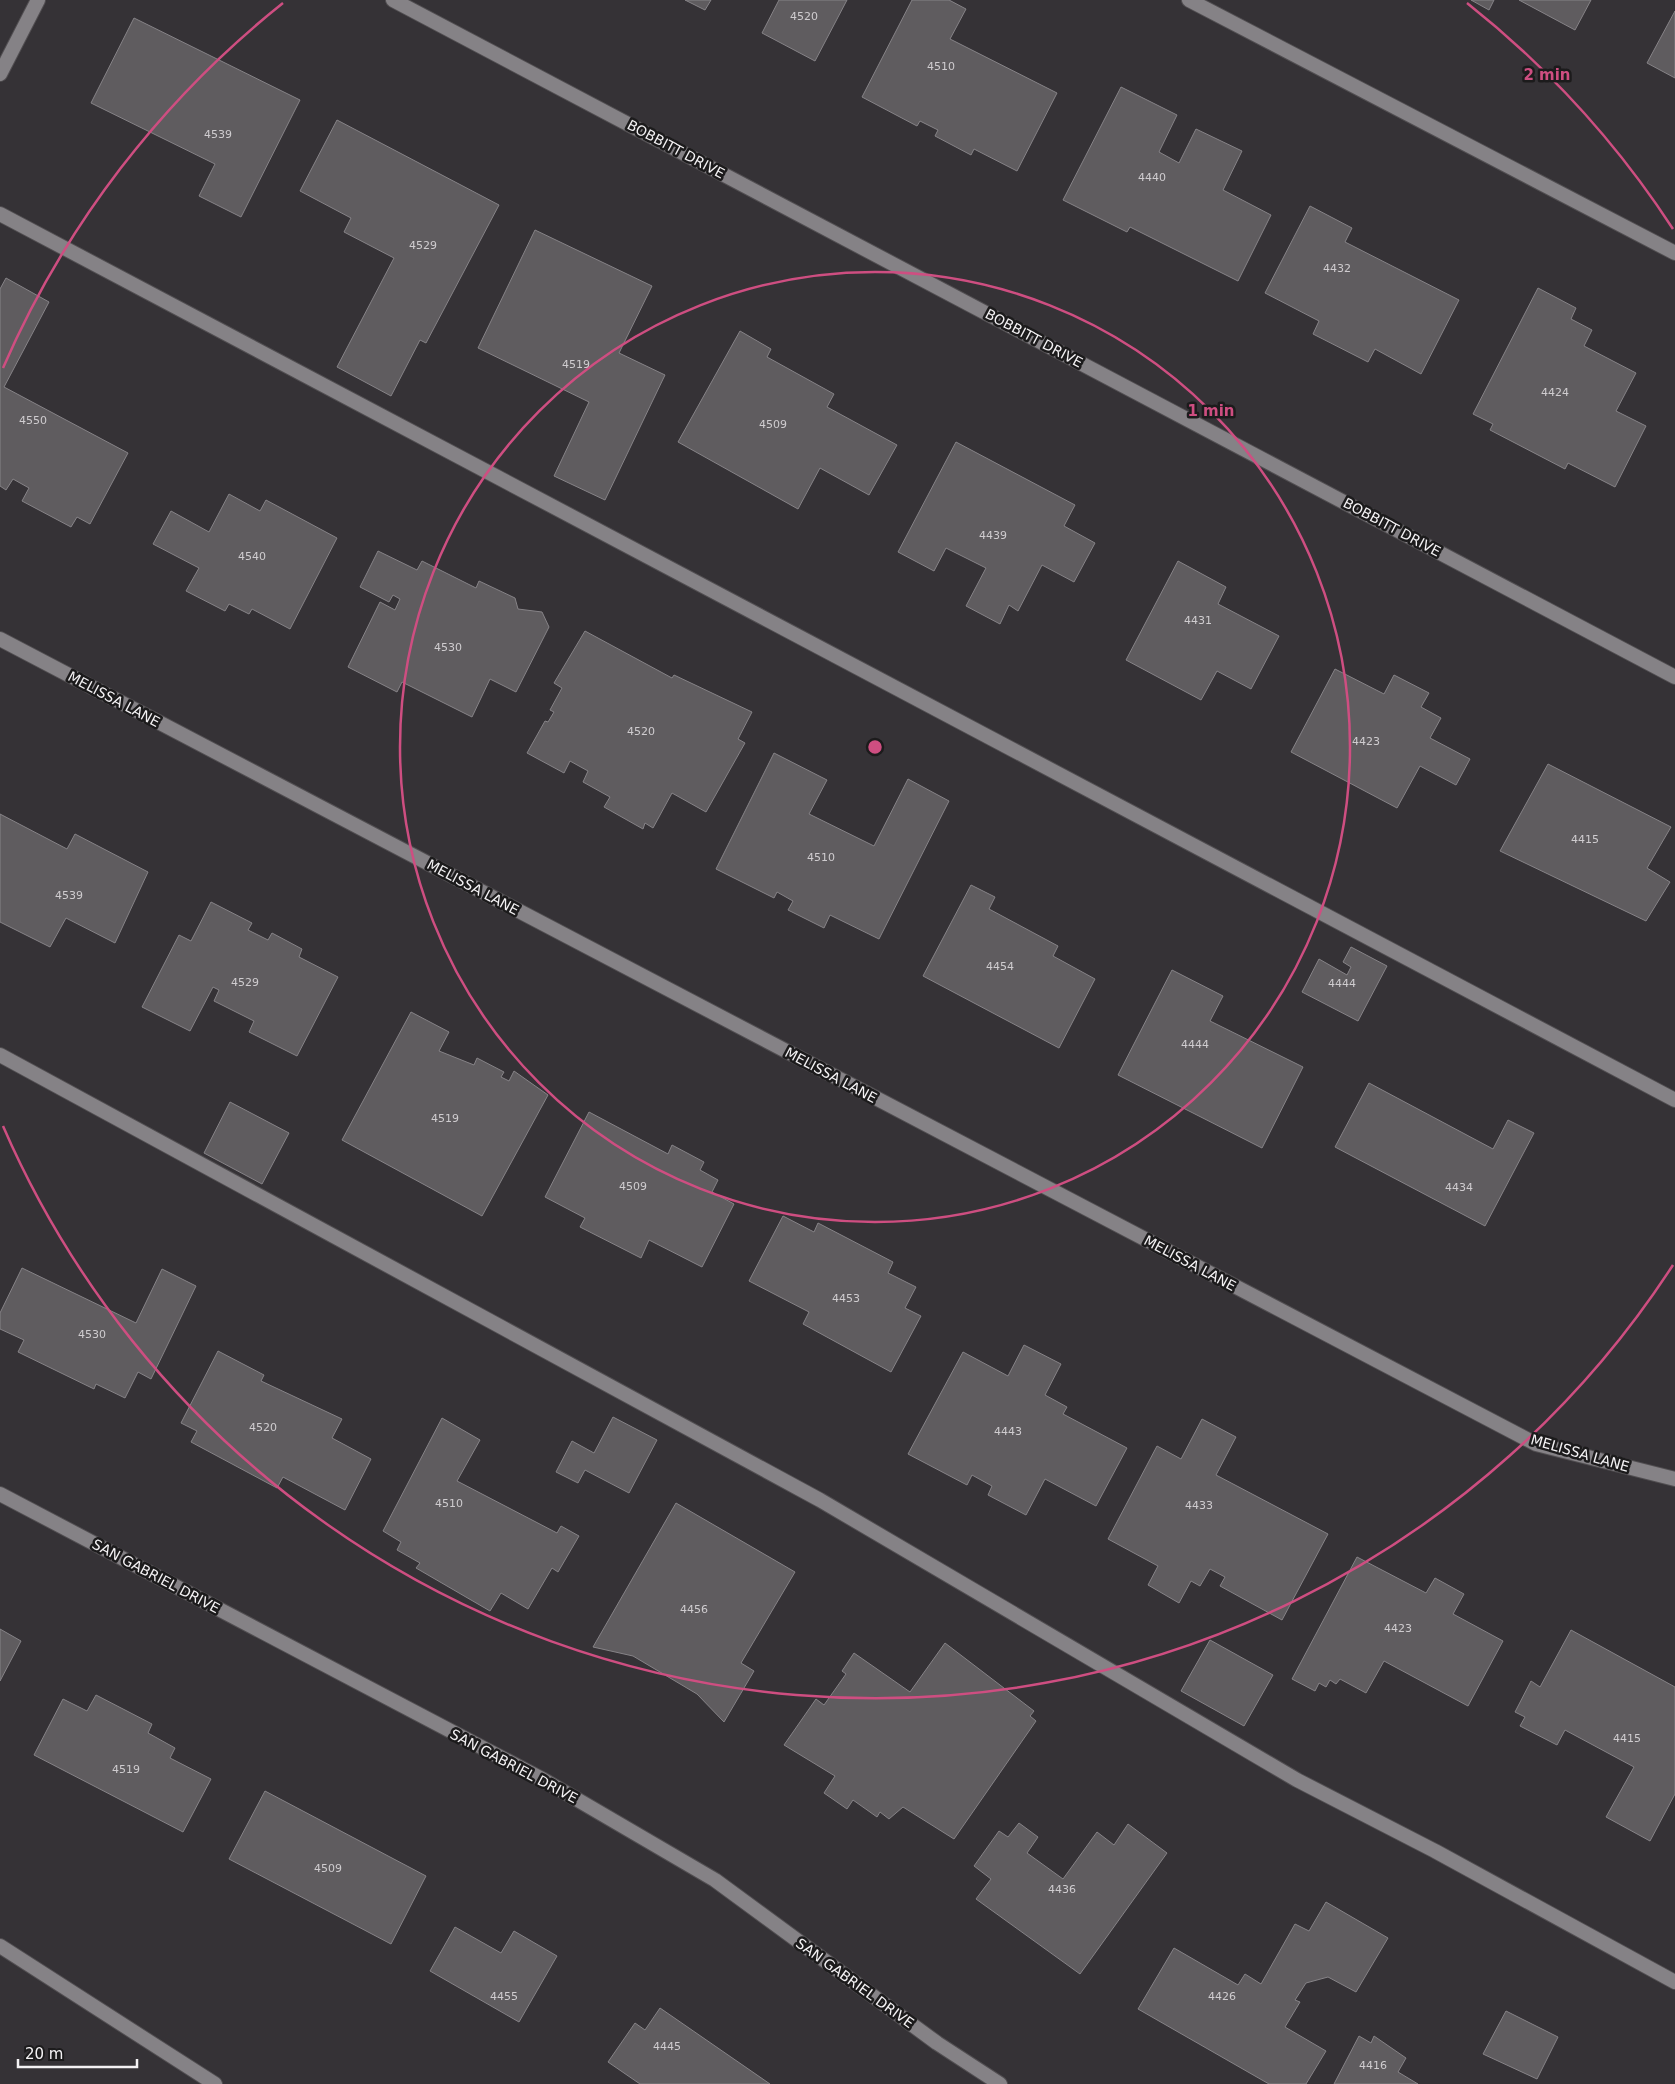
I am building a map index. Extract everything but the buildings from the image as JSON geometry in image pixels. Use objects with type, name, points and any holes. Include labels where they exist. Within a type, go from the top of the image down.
[{"type":"street","points":[[0,74],[38,0]]},
{"type":"street","name":"BOBBITT DRIVE","points":[[393,0],[1675,677]]},
{"type":"street","points":[[1190,0],[1675,253]]},
{"type":"street","points":[[0,214],[1675,1100]]},
{"type":"street","name":"MELISSA LANE","points":[[0,639],[1536,1444],[1675,1479]]},
{"type":"street","points":[[0,1055],[820,1500],[1297,1780],[1435,1851],[1675,1982]]},
{"type":"street","name":"SAN GABRIEL DRIVE","points":[[0,1494],[542,1779],[715,1880],[937,2043],[1000,2084]]},
{"type":"street","points":[[0,1946],[215,2084]]}]
